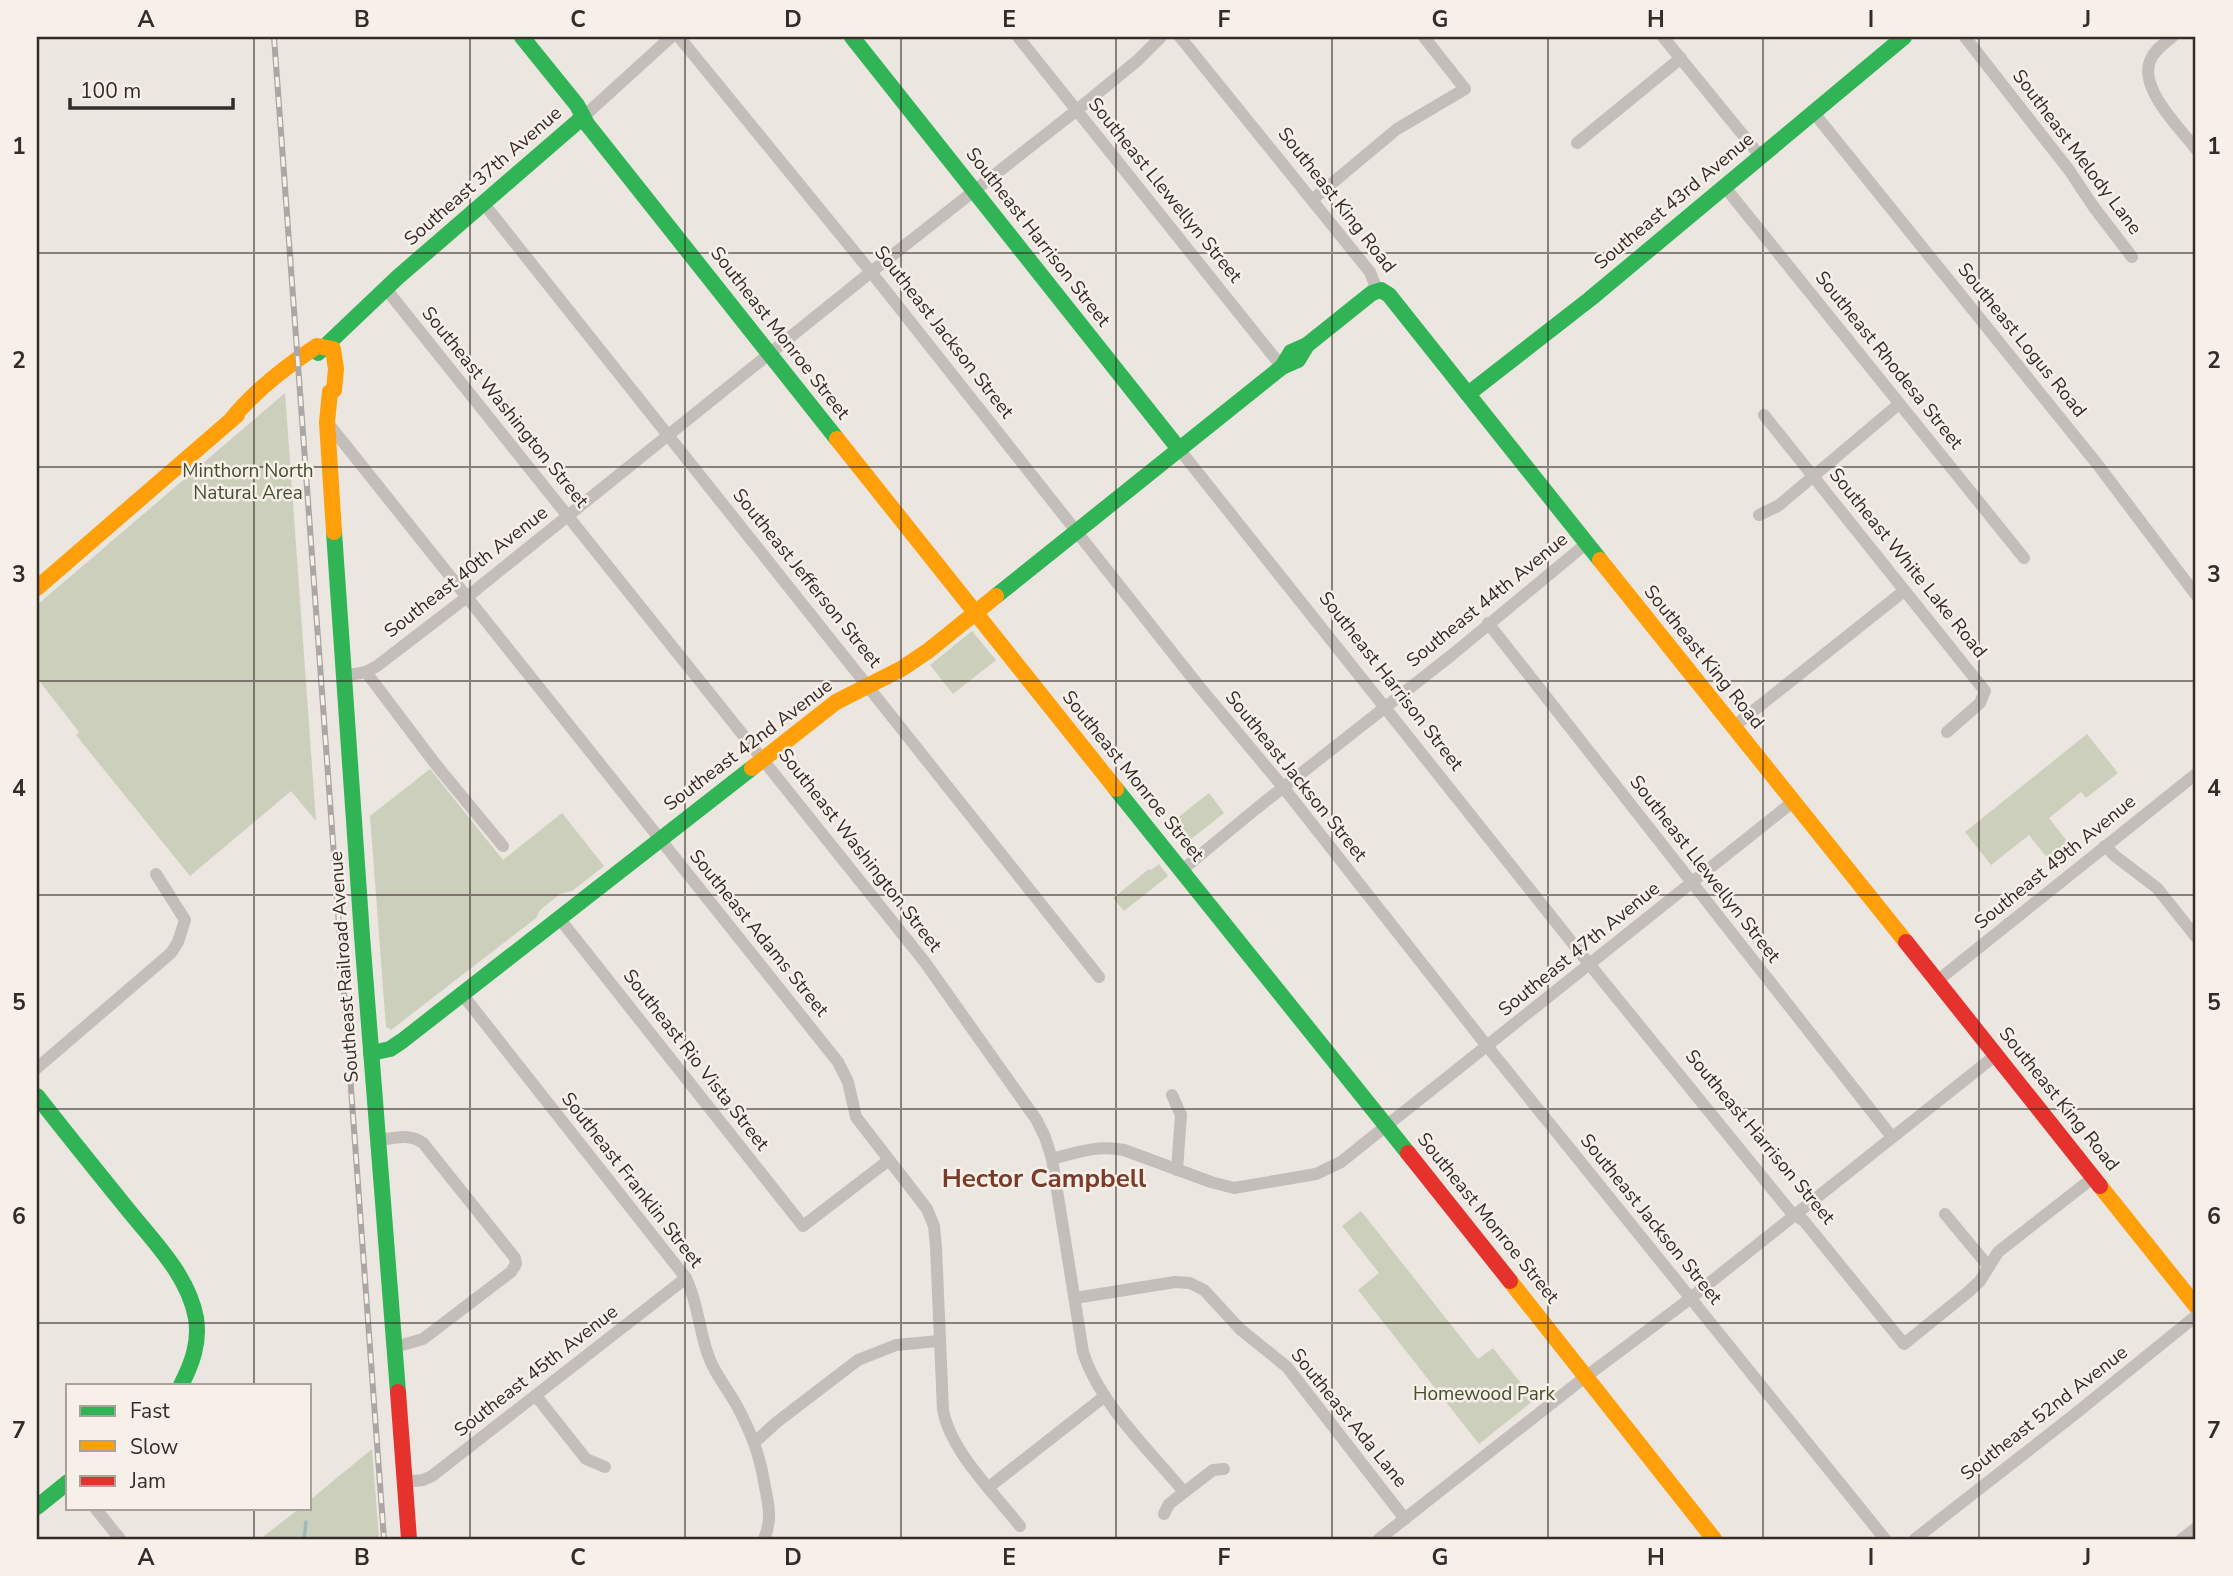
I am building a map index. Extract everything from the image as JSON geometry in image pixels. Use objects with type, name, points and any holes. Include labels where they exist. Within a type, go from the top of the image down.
[{"type":"street","name":"Southeast Monroe Street","points":[[522,37],[975,612],[1714,1539]]},
{"type":"street","name":"Southeast 37th Avenue","points":[[37,588],[231,420],[243,403],[279,372],[317,346],[323,346],[671,37]]},
{"type":"street","name":"Southeast Jackson Street","points":[[678,37],[871,272],[1198,685],[1283,787],[1487,1046],[1885,1539]]},
{"type":"street","name":"Southeast Harrison Street","points":[[852,37],[1590,965],[1793,1215],[1804,1221],[1904,1344],[1967,1293],[1980,1281],[1989,1267]]},
{"type":"street","name":"Southeast Llewellyn Street","points":[[1018,37],[1282,367]]},
{"type":"street","name":"Southeast 40th Avenue","points":[[344,676],[366,672],[377,666],[467,597],[1077,110],[1138,60],[1161,37]]},
{"type":"street","name":"Southeast King Road","points":[[1180,37],[1370,272],[1377,290],[1388,294],[2196,1306]]},
{"type":"street","points":[[1312,200],[1397,129],[1465,89],[1424,37]]},
{"type":"street","points":[[1663,37],[1761,157]]},
{"type":"street","name":"Southeast 43rd Avenue","points":[[1468,394],[1590,299],[1904,37]]},
{"type":"street","name":"Southeast Melody Lane","points":[[1965,37],[2069,170],[2132,257]]},
{"type":"street","points":[[2172,37],[2150,58],[2147,71],[2149,84],[2196,149]]},
{"type":"street","points":[[1577,143],[1681,58]]},
{"type":"street","name":"Southeast Logus Road","points":[[1814,113],[2098,465],[2196,595]]},
{"type":"street","name":"Southeast Rhodesa Street","points":[[1724,187],[2024,558]]},
{"type":"street","name":"Southeast Jefferson Street","points":[[484,204],[1099,977]]},
{"type":"street","name":"Southeast Washington Street","points":[[386,289],[924,961],[1036,1119],[1052,1159],[1083,1352],[1094,1381],[1184,1492]]},
{"type":"street","name":"Southeast 42nd Avenue","points":[[372,1053],[395,1047],[836,702],[909,665],[1282,367],[1285,356],[1297,347],[1307,345],[1377,290]]},
{"type":"street","name":"Southeast Railroad Avenue","points":[[323,346],[332,349],[336,363],[336,379],[328,402],[327,422],[409,1539]]},
{"type":"street","points":[[1759,515],[1778,506],[1899,404]]},
{"type":"street","name":"Southeast White Lake Road","points":[[1764,415],[1985,691],[1980,703],[1947,732]]},
{"type":"street","name":"Southeast Adams Street","points":[[327,422],[838,1062],[848,1082],[856,1117],[927,1209],[933,1226],[943,1410],[947,1429],[958,1449],[1020,1526]]},
{"type":"street","name":"Southeast 44th Avenue","points":[[1182,870],[1587,543]]},
{"type":"street","points":[[1734,727],[1904,592]]},
{"type":"street","name":"Southeast Llewellyn Street","points":[[1488,623],[1892,1137]]},
{"type":"street","points":[[366,672],[437,766],[503,846]]},
{"type":"street","name":"Southeast 49th Avenue","points":[[1937,981],[2196,774]]},
{"type":"street","name":"Southeast 47th Avenue","points":[[1052,1159],[1109,1147],[1234,1188],[1316,1174],[1341,1162],[1794,802]]},
{"type":"street","points":[[2105,846],[2157,888],[2196,937]]},
{"type":"street","points":[[37,1068],[171,953],[178,942],[185,920],[156,874]]},
{"type":"street","name":"Southeast Rio Vista Street","points":[[559,918],[803,1226],[890,1160]]},
{"type":"street","name":"Southeast Franklin Street","points":[[462,993],[687,1278],[710,1359],[755,1442],[769,1510],[767,1534]]},
{"type":"street","points":[[1379,1539],[1690,1298],[1996,1055]]},
{"type":"street","points":[[1172,1095],[1181,1115],[1177,1170]]},
{"type":"street","points":[[37,1096],[187,1287],[195,1308],[197,1328],[193,1356],[181,1384]]},
{"type":"street","points":[[379,1140],[405,1136],[423,1143],[515,1258],[516,1264],[510,1272],[423,1339],[395,1348]]},
{"type":"street","points":[[1945,1214],[1989,1267],[1998,1252],[2094,1177]]},
{"type":"street","name":"Southeast 45th Avenue","points":[[405,1482],[432,1476],[687,1278]]},
{"type":"street","name":"Southeast Ada Lane","points":[[1075,1298],[1175,1282],[1190,1283],[1203,1290],[1240,1329],[1287,1367],[1405,1518]]},
{"type":"street","name":"Southeast 52nd Avenue","points":[[1914,1539],[2075,1414],[2196,1315]]},
{"type":"street","points":[[755,1442],[858,1360],[896,1345],[939,1341]]},
{"type":"street","points":[[536,1396],[586,1459],[604,1467]]},
{"type":"street","points":[[989,1487],[1105,1396]]},
{"type":"street","points":[[1164,1514],[1169,1504],[1213,1470],[1224,1469]]},
{"type":"street","points":[[37,1507],[66,1484]]},
{"type":"street","points":[[97,1510],[120,1539]]},
{"type":"street","points":[[2182,1539],[2196,1528]]},
{"type":"green space","name":"Minthorn North Natural Area","points":[[285,393],[316,821],[291,791],[190,876],[76,735],[79,732],[37,678],[37,605]]},
{"type":"green space","points":[[972,631],[996,660],[953,694],[930,665]]},
{"type":"green space","points":[[2087,734],[2118,773],[2086,798],[2081,792],[2049,818],[2073,849],[2053,865],[2029,835],[1991,865],[1965,832]]},
{"type":"green space","points":[[430,769],[503,860],[562,813],[604,866],[572,891],[560,894],[540,910],[536,918],[391,1030],[386,1027],[370,816]]},
{"type":"green space","points":[[1209,793],[1224,813],[1185,844],[1170,824]]},
{"type":"green space","points":[[1159,864],[1168,876],[1124,911],[1113,898]]},
{"type":"green space","name":"Homewood Park","points":[[1361,1211],[1478,1359],[1493,1348],[1534,1400],[1479,1444],[1358,1290],[1379,1273],[1342,1226]]},
{"type":"green space","points":[[372,1449],[379,1539],[260,1539],[297,1510],[312,1510],[312,1498]]},
{"type":"waterway","points":[[304,1539],[306,1522]]},
{"type":"railway","points":[[274,37],[384,1539]]},
{"type":"traffic: fast","points":[[522,37],[577,105],[587,124],[837,439]]},
{"type":"traffic: fast","points":[[852,37],[1179,449]]},
{"type":"traffic: fast","points":[[1468,394],[1590,299],[1904,37]]},
{"type":"traffic: fast","points":[[318,353],[398,277],[583,117]]},
{"type":"traffic: fast","points":[[1282,367],[1291,352],[1307,345],[1372,293],[1381,290],[1389,295],[1600,560]]},
{"type":"traffic: fast","points":[[996,596],[1282,367],[1298,360],[1307,345]]},
{"type":"traffic: fast","points":[[334,532],[398,1392]]},
{"type":"traffic: fast","points":[[371,1053],[390,1049],[402,1041],[752,768]]},
{"type":"traffic: fast","points":[[1116,789],[1408,1153]]},
{"type":"traffic: fast","points":[[37,1096],[157,1244],[185,1287],[196,1318],[197,1336],[192,1361],[181,1384]]},
{"type":"traffic: fast","points":[[37,1507],[66,1484]]},
{"type":"traffic: slow","points":[[231,420],[260,389],[305,354],[317,346],[333,349],[336,369],[327,422],[334,532]]},
{"type":"traffic: slow","points":[[37,588],[237,415]]},
{"type":"traffic: slow","points":[[837,439],[1116,789]]},
{"type":"traffic: slow","points":[[1600,560],[1906,942]]},
{"type":"traffic: slow","points":[[752,768],[836,702],[901,669],[928,651],[996,596]]},
{"type":"traffic: slow","points":[[2100,1186],[2196,1306]]},
{"type":"traffic: slow","points":[[1510,1281],[1714,1539]]},
{"type":"traffic: jam","points":[[1906,942],[2100,1186]]},
{"type":"traffic: jam","points":[[1408,1153],[1510,1281]]},
{"type":"traffic: jam","points":[[398,1392],[409,1539]]},
{"type":"district","name":"Hector Campbell","points":[[1044,1178]]}]
